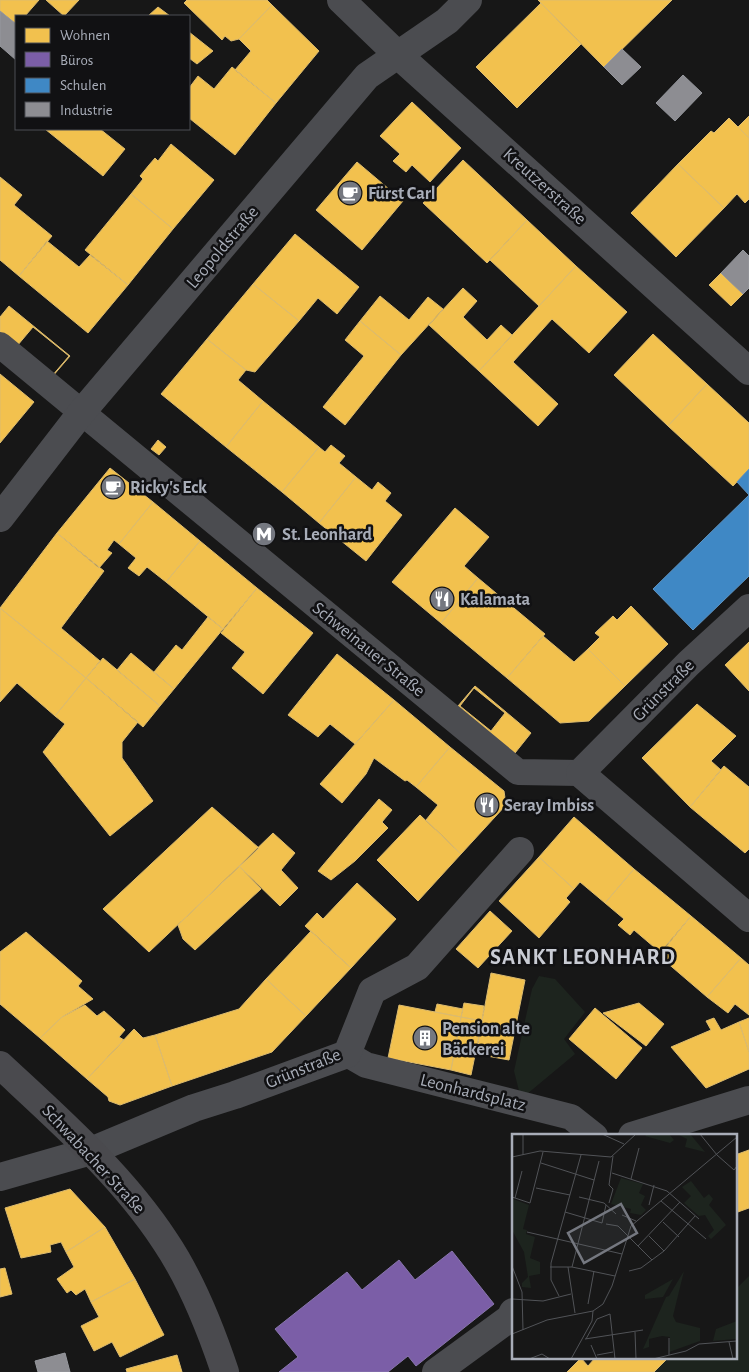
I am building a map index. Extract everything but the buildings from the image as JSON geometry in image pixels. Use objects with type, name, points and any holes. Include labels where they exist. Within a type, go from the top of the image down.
[{"type":"main road","name":"Schwabacher Straße","points":[[0,1065],[91,1151],[144,1212],[166,1242],[204,1315],[225,1372]]},
{"type":"street","name":"Kreutzerstraße","points":[[341,0],[398,55],[749,371]]},
{"type":"street","name":"Leopoldstraße","points":[[0,518],[81,413],[367,76],[447,21],[468,0]]},
{"type":"street","name":"Schweinauer Straße","points":[[0,345],[518,772],[580,773]]},
{"type":"street","name":"Grünstraße","points":[[580,773],[689,664],[749,608]]},
{"type":"street","points":[[580,773],[749,918]]},
{"type":"street","name":"Grünstraße","points":[[0,1177],[91,1151],[194,1108],[346,1054],[372,990],[417,967],[520,851]]},
{"type":"street","name":"Leonhardsplatz","points":[[346,1054],[366,1065],[571,1116],[593,1134]]},
{"type":"street","points":[[638,1134],[749,1100]]},
{"type":"street","points":[[436,1372],[510,1318],[512,1314]]},
{"type":"shaded area","points":[[539,976],[555,979],[585,1012],[564,1039],[575,1054],[521,1099],[514,1071],[532,989]]},
{"type":"shaded area","points":[[749,1276],[749,1372],[654,1372],[666,1360],[736,1360],[736,1289]]},
{"type":"place","name":"Fürst Carl","points":[[350,193]]},
{"type":"place","name":"Ricky's Eck","points":[[113,487]]},
{"type":"place","name":"St. Leonhard","points":[[264,534]]},
{"type":"place","name":"Kalamata","points":[[442,599]]},
{"type":"place","name":"Seray Imbiss","points":[[487,805]]},
{"type":"place","name":"Pension alte Bäckerei","points":[[425,1038]]},
{"type":"district","name":"SANKT LEONHARD","points":[[583,956]]}]
